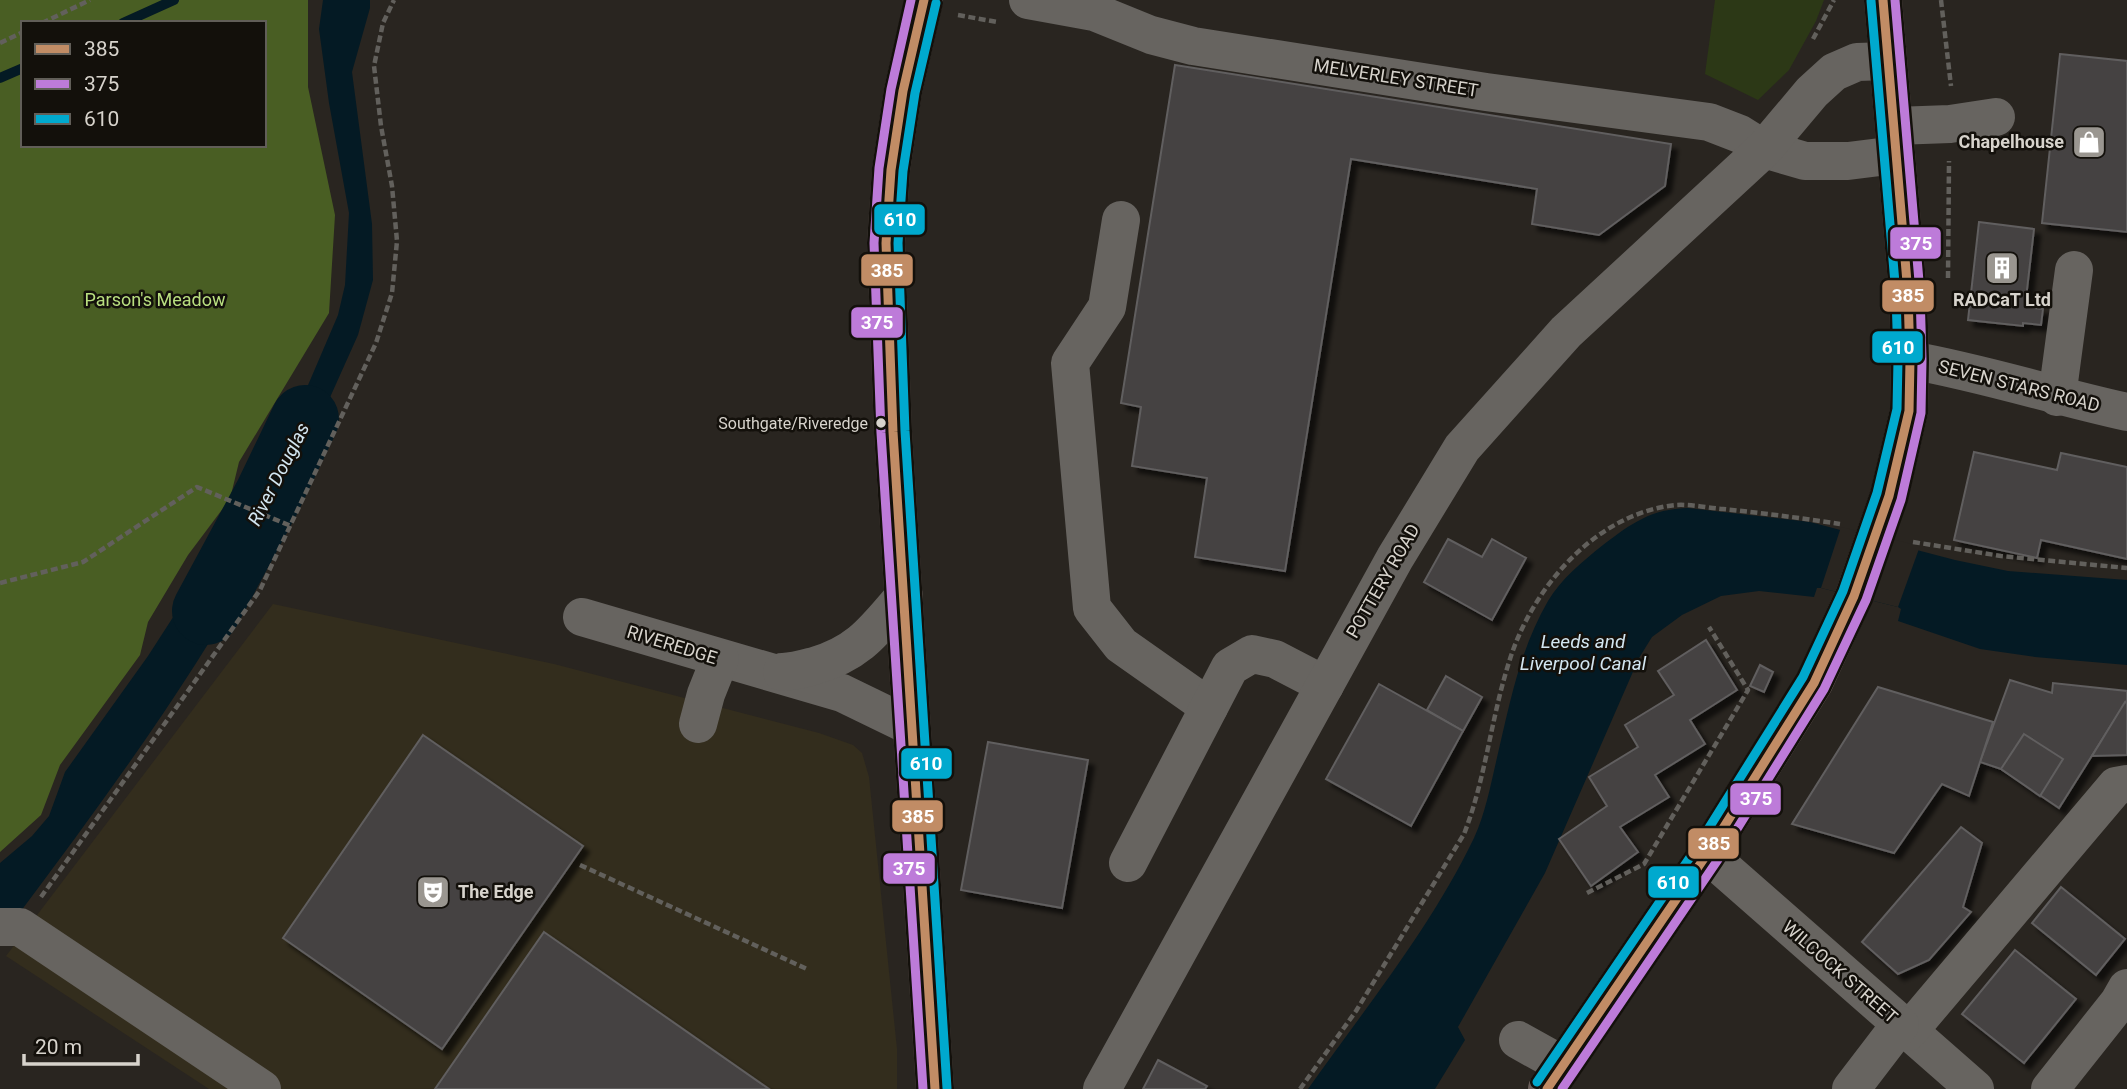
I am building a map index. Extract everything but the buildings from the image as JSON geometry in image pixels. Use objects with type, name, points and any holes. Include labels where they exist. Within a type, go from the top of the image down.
[{"type":"highway","points":[[924,0],[904,91],[891,170],[886,243],[892,432],[935,1089]]},
{"type":"highway","points":[[1555,1077],[1707,854],[1814,683],[1854,596],[1879,532],[1909,411],[1910,360],[1908,294],[1883,0]]},
{"type":"street","name":"MELVERLEY STREET","points":[[1028,0],[1094,12],[1151,35],[1193,46],[1486,92],[1709,122],[1740,134],[1764,149]]},
{"type":"street","name":"POTTERY ROAD","points":[[1102,1089],[1395,558],[1462,448],[1566,332],[1764,149],[1812,92],[1834,72],[1857,62],[1888,61]]},
{"type":"street","points":[[1764,149],[1805,161],[1848,161],[1896,140],[1950,124],[1996,117]]},
{"type":"street","points":[[1121,220],[1107,307],[1070,363],[1093,608],[1121,645],[1209,707]]},
{"type":"street","points":[[2057,397],[2074,270]]},
{"type":"street","name":"SEVEN STARS ROAD","points":[[1910,360],[2127,412]]},
{"type":"street","name":"RIVEREDGE","points":[[762,671],[793,672],[832,661],[849,653],[871,635],[904,596]]},
{"type":"street","name":"RIVEREDGE","points":[[582,617],[842,693],[912,727]]},
{"type":"street","points":[[1128,863],[1230,667],[1252,654],[1275,659],[1325,685]]},
{"type":"street","points":[[698,724],[720,659]]},
{"type":"street","points":[[1851,1089],[2116,786],[2127,784]]},
{"type":"street","name":"WILCOCK STREET","points":[[1707,854],[1975,1089]]},
{"type":"street","points":[[10,927],[262,1089]]},
{"type":"street","points":[[2050,1089],[2124,993]]},
{"type":"street","points":[[1518,1040],[1555,1077]]},
{"type":"path","points":[[47,21],[90,0]]},
{"type":"path","points":[[10,927],[260,590],[376,342],[392,293],[397,241],[393,186],[374,66],[383,23],[394,0]]},
{"type":"path","points":[[1941,0],[1952,82],[1948,282]]},
{"type":"path","points":[[0,43],[21,33]]},
{"type":"path","points":[[0,583],[83,562],[197,487],[292,526]]},
{"type":"path","points":[[1300,1089],[1356,1012],[1464,834],[1475,806],[1494,715],[1510,657],[1523,625],[1542,592],[1566,561],[1619,522],[1646,509],[1679,505],[1807,519],[2001,556],[2127,568]]},
{"type":"path","points":[[1587,893],[1644,864],[1748,690],[1709,627]]},
{"type":"path","points":[[580,865],[809,970]]},
{"type":"shaded area","points":[[273,604],[554,664],[819,733],[853,745],[862,753],[869,777],[897,1049],[897,1089],[209,1089],[6,956]]},
{"type":"green space","name":"Parson's Meadow","points":[[0,0],[308,0],[308,87],[335,215],[329,313],[239,462],[230,499],[188,555],[148,622],[140,655],[60,765],[41,815],[0,852]]},
{"type":"green space","points":[[1715,0],[1824,0],[1816,21],[1789,70],[1758,100],[1705,74]]},
{"type":"water","points":[[323,0],[370,0],[352,72],[372,224],[373,280],[358,335],[279,511],[258,502],[338,315],[345,285],[349,213],[319,29]]},
{"type":"water","name":"Leeds and Liverpool Canal","points":[[1688,508],[1810,522],[2008,571],[2127,580],[2127,665],[1980,649],[1898,621],[1901,609],[1898,607],[1821,588],[1817,588],[1814,597],[1759,591],[1721,596],[1682,615],[1652,637],[1639,658],[1545,873],[1458,1027],[1465,1040],[1435,1089],[1308,1089],[1417,936],[1457,872],[1474,838],[1487,801],[1522,659],[1553,593],[1580,564],[1633,524],[1652,514]]},
{"type":"water","points":[[242,525],[270,536],[214,635],[152,730],[18,915],[0,915],[0,863],[32,836],[49,816],[65,772],[148,656],[208,563]]},
{"type":"pier","points":[[1841,527],[1920,546],[1898,607],[1821,588]]},
{"type":"waterway","points":[[127,21],[174,0]]},
{"type":"waterway","points":[[0,78],[21,69]]},
{"type":"waterway","name":"River Douglas","points":[[206,611],[268,496],[305,419]]},
{"type":"transit line","name":"375","points":[[911,0],[891,89],[879,168],[874,243],[881,433],[923,1089]]},
{"type":"transit line","name":"385","points":[[924,0],[903,91],[891,170],[886,243],[893,432],[935,1089]]},
{"type":"transit line","name":"385","points":[[1547,1089],[1707,854],[1814,683],[1854,596],[1889,496],[1909,411],[1910,360],[1908,294],[1883,0]]},
{"type":"transit line","name":"375","points":[[1562,1089],[1717,861],[1824,689],[1866,600],[1901,500],[1921,413],[1922,360],[1920,293],[1895,0]]},
{"type":"transit line","name":"610","points":[[1537,1082],[1697,847],[1803,677],[1843,591],[1877,493],[1897,409],[1898,360],[1896,295],[1871,1]]},
{"type":"transit line","name":"610","points":[[936,3],[915,93],[903,171],[898,243],[905,431],[947,1088]]},
{"type":"place","name":"Chapelhouse","points":[[2089,142]]},
{"type":"place","name":"RADCaT Ltd","points":[[2002,268]]},
{"type":"place","name":"Southgate/Riveredge","points":[[881,423]]},
{"type":"place","name":"The Edge","points":[[433,892]]}]
